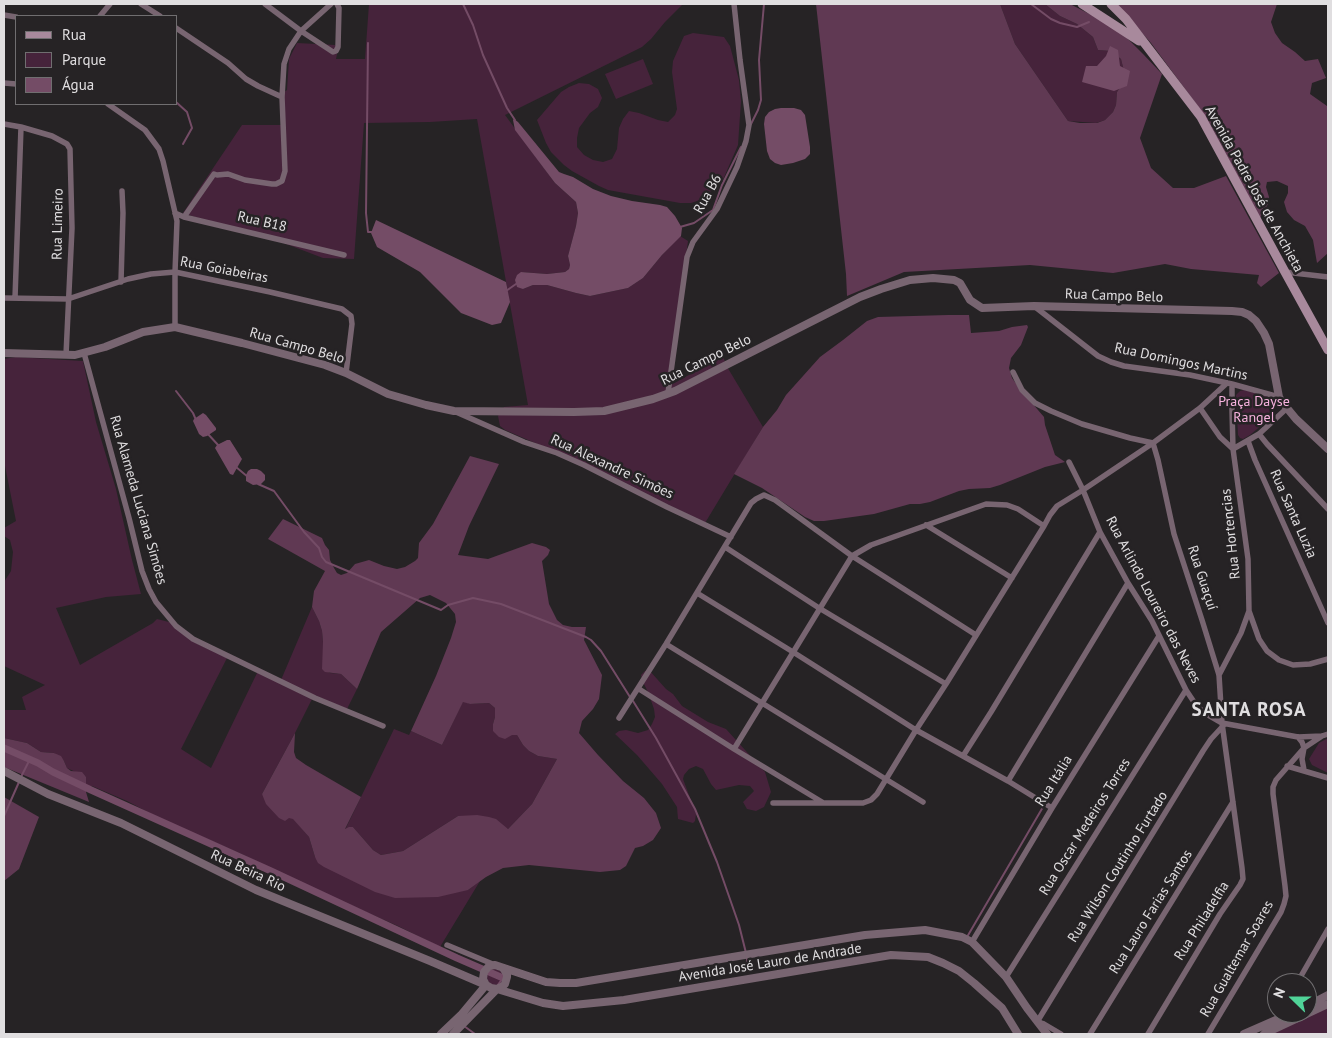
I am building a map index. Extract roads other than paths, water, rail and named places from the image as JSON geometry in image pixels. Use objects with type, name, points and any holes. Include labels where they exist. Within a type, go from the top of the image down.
[{"type":"main road","name":"Avenida Padre José de Anchieta","points":[[1082,4],[1148,47]]},
{"type":"main road","name":"Avenida Padre José de Anchieta","points":[[1111,4],[1126,19],[1201,117],[1328,350]]},
{"type":"street","points":[[101,15],[110,4]]},
{"type":"street","points":[[141,4],[158,15]]},
{"type":"street","points":[[265,4],[273,6],[301,31],[333,52],[338,47],[339,8],[337,4]]},
{"type":"street","points":[[184,217],[214,174],[228,174],[245,180],[272,184],[282,181],[285,171],[282,97],[284,64],[290,49],[301,31],[331,4]]},
{"type":"street","name":"Rua B6","points":[[668,394],[688,257],[693,242],[717,209],[746,142],[748,124],[734,4]]},
{"type":"street","points":[[178,29],[228,63],[246,79],[282,97]]},
{"type":"street","points":[[109,105],[145,130],[159,149],[167,176],[177,221],[175,327]]},
{"type":"street","points":[[4,124],[21,127],[15,298]]},
{"type":"street","name":"Rua Limeiro","points":[[21,127],[57,138],[67,144],[70,149],[72,228],[66,355]]},
{"type":"street","points":[[121,282],[122,191]]},
{"type":"street","name":"Rua B18","points":[[175,213],[184,217],[344,255]]},
{"type":"street","name":"Rua Goiabeiras","points":[[4,298],[68,298],[151,274],[175,272],[270,292],[342,309],[351,316],[352,324],[346,373]]},
{"type":"street","points":[[1285,272],[1328,276]]},
{"type":"street","name":"Rua Campo Belo","points":[[4,353],[84,354],[143,332],[175,327],[293,356],[346,373],[388,394],[454,411],[604,411],[653,400],[668,394],[860,297],[910,280],[933,278],[954,280],[960,283],[970,300],[982,308],[1034,306],[1242,312],[1249,315],[1256,321],[1269,344],[1279,397],[1286,409],[1328,449]]},
{"type":"street","name":"Rua Domingos Martins","points":[[1034,306],[1098,356],[1110,362],[1124,366],[1190,375],[1279,397]]},
{"type":"street","name":"Rua Alameda Luciana Simões","points":[[84,354],[142,571],[156,602],[176,626],[193,639],[315,698],[383,726]]},
{"type":"street","points":[[1012,372],[1022,390],[1035,403],[1051,412],[1082,424],[1153,443]]},
{"type":"street","points":[[773,803],[863,803],[871,800],[886,780],[1057,506],[1153,443],[1229,384]]},
{"type":"street","name":"Rua Hortencias","points":[[1219,675],[1250,612],[1248,559],[1233,449],[1229,384]]},
{"type":"street","points":[[1200,408],[1220,437],[1233,449],[1259,434],[1286,409]]},
{"type":"street","name":"Rua Alexandre Simões","points":[[454,411],[524,442],[558,453],[731,537]]},
{"type":"street","points":[[1259,434],[1328,509]]},
{"type":"street","name":"Rua Santa Luzia","points":[[1248,441],[1328,623]]},
{"type":"street","name":"Rua Guaçuí","points":[[1153,443],[1174,534],[1219,675],[1222,724]]},
{"type":"street","name":"Rua Arlindo Loureiro das Neves","points":[[1069,462],[1100,532],[1128,583],[1152,621],[1186,690],[1203,712],[1222,724],[1298,737],[1325,735]]},
{"type":"street","points":[[619,718],[751,503],[756,498],[764,495],[775,500],[852,556],[976,635]]},
{"type":"street","points":[[734,749],[852,556],[871,545],[986,504],[1007,505],[1018,509],[1044,526]]},
{"type":"street","points":[[926,525],[1012,578]]},
{"type":"street","points":[[962,756],[1100,532]]},
{"type":"street","points":[[725,548],[819,608],[946,684]]},
{"type":"street","points":[[1008,781],[1128,583]]},
{"type":"street","points":[[697,593],[916,730],[1008,781],[1052,808]]},
{"type":"street","points":[[1250,612],[1263,645],[1267,651],[1279,660],[1293,665],[1310,664],[1328,659]]},
{"type":"street","name":"Rua Itália","points":[[968,940],[1160,636]]},
{"type":"street","points":[[666,644],[923,802]]},
{"type":"street","points":[[639,688],[823,803]]},
{"type":"street","name":"Rua Oscar Medeiros Torres","points":[[1006,977],[1186,690]]},
{"type":"street","name":"Rua Philadelfia","points":[[1148,1034],[1243,879],[1232,802],[1228,756],[1222,724]]},
{"type":"street","name":"Rua Wilson Coutinho Furtado","points":[[1038,1022],[1222,724]]},
{"type":"street","name":"Rua Gualtemar Soares","points":[[1208,1034],[1284,904],[1286,896],[1273,787],[1287,766],[1304,748],[1325,735]]},
{"type":"street","points":[[1298,737],[1304,748],[1302,759],[1304,770]]},
{"type":"street","points":[[1287,766],[1328,778]]},
{"type":"street","name":"Rua Beira Rio","points":[[4,771],[48,794],[120,823],[256,890],[486,985]]},
{"type":"street","name":"Rua Lauro Farias Santos","points":[[1090,1034],[1232,802]]},
{"type":"street","name":"Avenida José Lauro de Andrade","points":[[504,968],[546,982],[576,983],[865,935],[926,930],[968,940]]},
{"type":"street","points":[[1304,973],[1328,930]]},
{"type":"street","points":[[968,940],[1006,977],[1047,1034]]},
{"type":"street","points":[[447,946],[504,968],[507,974],[507,980],[503,986],[497,989],[453,1034]]},
{"type":"street","name":"Avenida José Lauro de Andrade","points":[[497,989],[543,1003],[563,1006],[624,1000],[891,955],[928,957],[959,971],[974,983],[1002,1008],[1018,1034]]},
{"type":"street","points":[[495,965],[489,966],[484,972],[483,978],[486,985],[497,989]]},
{"type":"street","points":[[441,1034],[486,985]]},
{"type":"street","points":[[1264,1034],[1328,1004]]},
{"type":"street","points":[[1038,1022],[1061,1034]]},
{"type":"street","points":[[1244,1034],[1269,1023]]},
{"type":"water","points":[[1110,46],[1118,50],[1120,66],[1130,71],[1127,86],[1114,91],[1082,82],[1086,66],[1097,66],[1106,56]]},
{"type":"water","points":[[781,108],[801,110],[805,115],[810,154],[805,159],[781,165],[770,159],[767,151],[764,124],[765,117],[769,112]]},
{"type":"water","points":[[514,119],[559,172],[611,196],[667,207],[675,216],[682,228],[681,236],[643,278],[628,288],[590,296],[547,285],[533,285],[523,289],[517,287],[515,280],[521,272],[547,274],[565,272],[569,269],[568,256],[578,213],[576,202],[555,183],[515,130]]},
{"type":"water","points":[[376,220],[506,282],[510,302],[501,323],[492,325],[461,313],[420,272],[377,247],[371,233]]},
{"type":"water","points":[[203,413],[216,430],[203,437],[199,434],[193,421]]},
{"type":"water","points":[[230,440],[242,459],[233,475],[230,474],[215,448]]},
{"type":"water","points":[[251,469],[257,469],[265,475],[265,480],[261,484],[253,485],[246,481],[246,475]]},
{"type":"waterway","points":[[463,4],[473,25],[483,55],[507,108],[515,120]]},
{"type":"waterway","points":[[751,124],[761,100],[759,60],[764,4]]},
{"type":"waterway","points":[[1031,4],[1051,19],[1060,23],[1077,27],[1089,22]]},
{"type":"waterway","points":[[368,43],[366,213],[368,232],[372,232]]},
{"type":"waterway","points":[[178,104],[187,112],[192,128],[183,144]]},
{"type":"waterway","points":[[680,227],[694,223],[713,210],[722,185],[741,147]]},
{"type":"waterway","points":[[506,291],[516,284]]},
{"type":"waterway","points":[[176,391],[193,413],[196,420]]},
{"type":"waterway","points":[[207,433],[219,446]]},
{"type":"waterway","points":[[236,467],[248,477]]},
{"type":"waterway","points":[[258,484],[274,491],[304,532],[319,548],[326,562],[441,610],[448,605],[473,598],[501,604],[586,637],[601,651],[630,697]]},
{"type":"waterway","points":[[633,701],[656,738],[695,809],[717,862],[739,925],[746,953]]},
{"type":"waterway","points":[[4,748],[91,790],[503,978]]},
{"type":"waterway","points":[[21,777],[30,759]]},
{"type":"waterway","points":[[4,816],[19,782]]},
{"type":"waterway","points":[[967,937],[1043,807]]},
{"type":"waterway","points":[[747,958],[747,968]]},
{"type":"waterway","points":[[497,986],[503,978]]},
{"type":"waterway","points":[[464,1026],[475,1034]]},
{"type":"district","name":"SANTA ROSA","points":[[1249,711]]},
{"type":"park label","name":"Praça Dayse Rangel","points":[[1254,410]]}]
